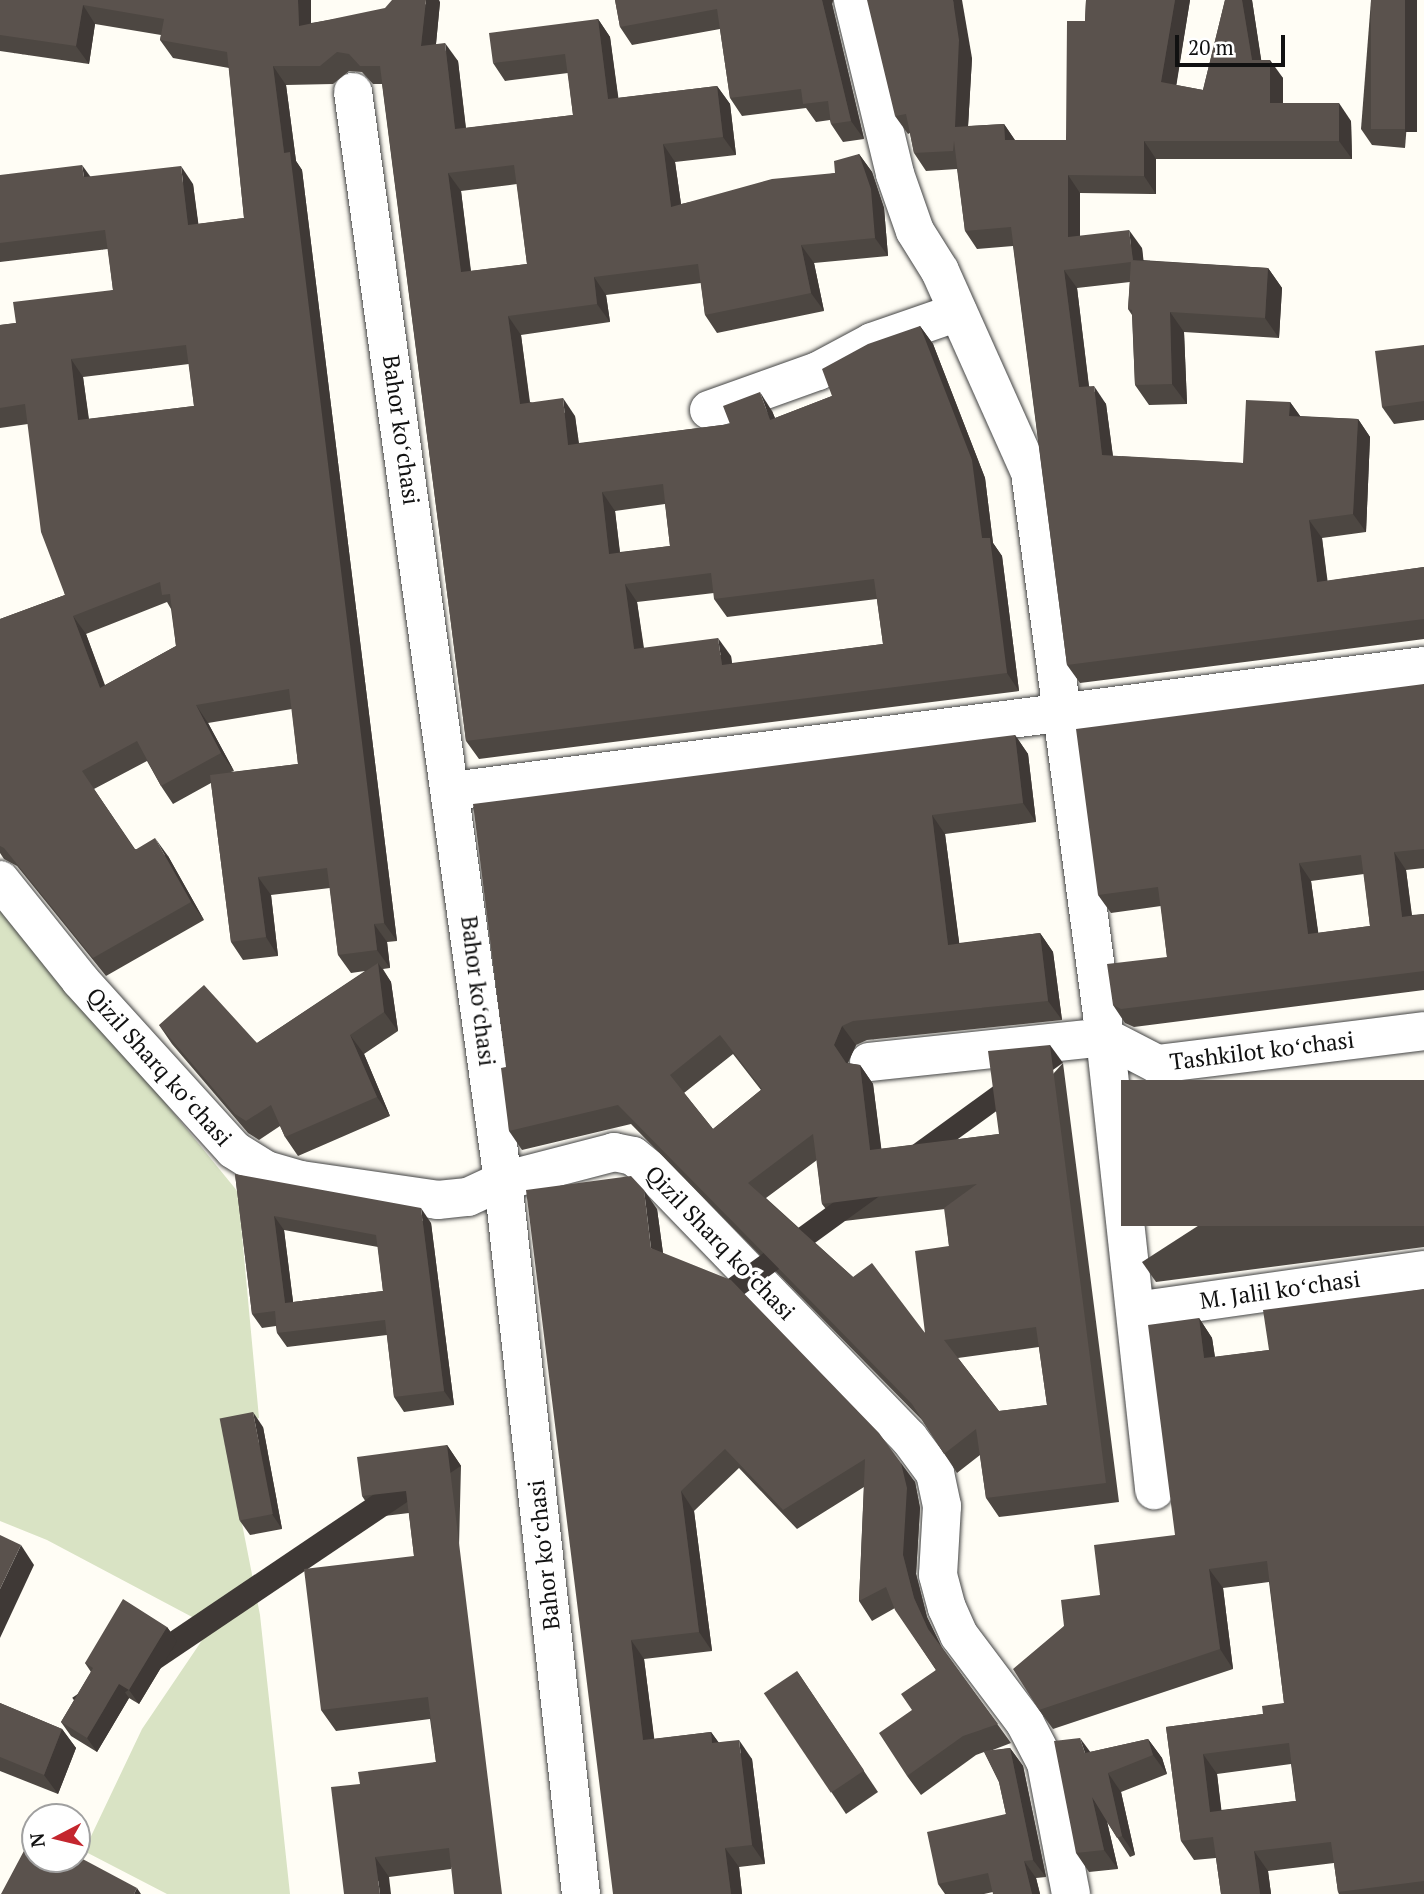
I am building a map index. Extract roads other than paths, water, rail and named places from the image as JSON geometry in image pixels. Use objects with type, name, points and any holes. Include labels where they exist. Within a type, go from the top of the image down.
[{"type":"street","points":[[853,0],[895,174],[915,231],[958,312],[1030,472],[1064,711],[1105,1037],[1154,1490]]},
{"type":"street","name":"Bahor koʻchasi","points":[[353,92],[452,791],[503,1181],[581,1894]]},
{"type":"street","points":[[709,410],[818,371],[872,342],[958,312]]},
{"type":"street","points":[[452,791],[1424,666]]},
{"type":"street","name":"Qizil Sharq koʻchasi","points":[[0,880],[80,980],[234,1150],[265,1170],[301,1180],[438,1200],[467,1197],[503,1181],[584,1157],[614,1152],[633,1156],[909,1438],[935,1473],[942,1506],[938,1575],[947,1608],[959,1635],[1025,1723],[1045,1763],[1071,1894]]},
{"type":"street","name":"Tashkilot koʻchasi","points":[[1105,1037],[1157,1064],[1424,1031]]},
{"type":"street","points":[[869,1062],[1105,1037]]},
{"type":"street","name":"M. Jalil koʻchasi","points":[[1136,1311],[1424,1270]]}]
